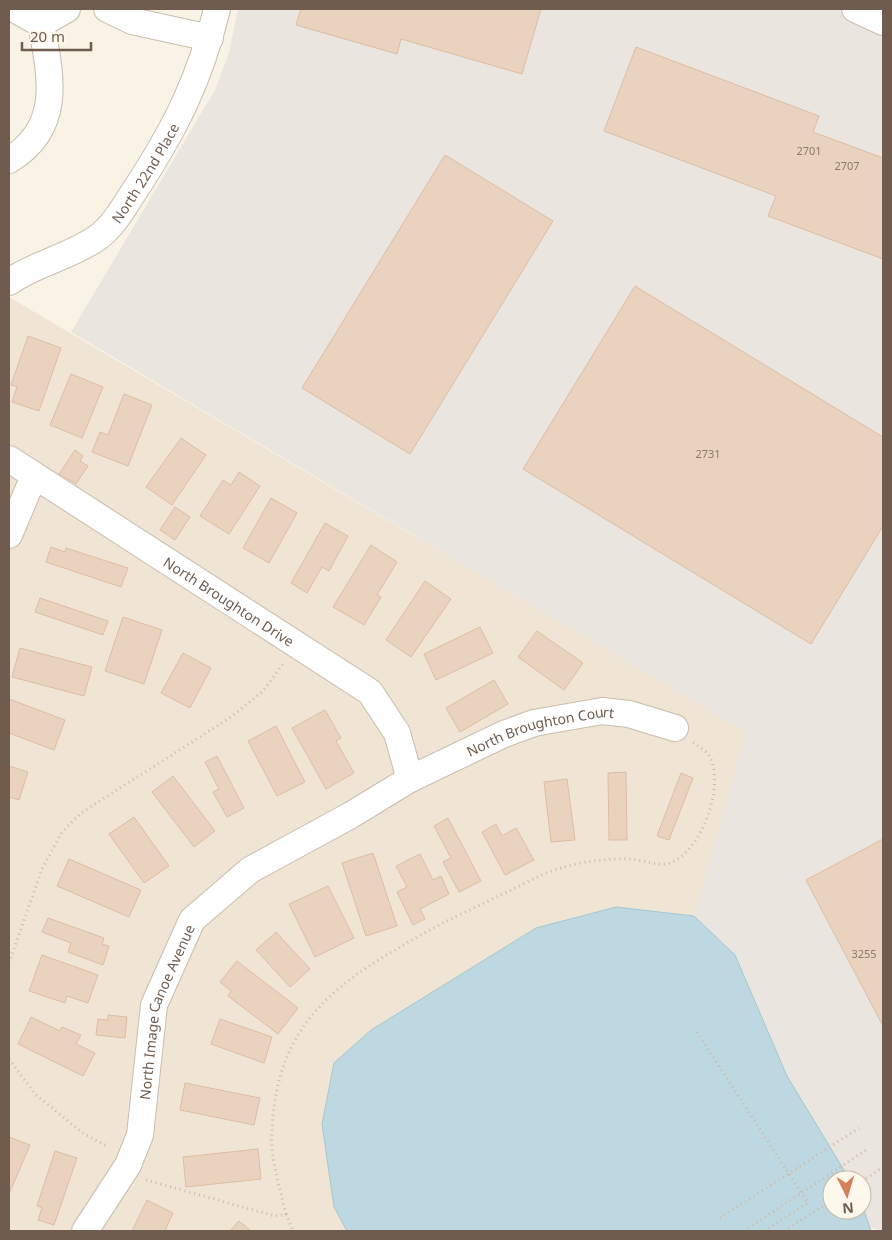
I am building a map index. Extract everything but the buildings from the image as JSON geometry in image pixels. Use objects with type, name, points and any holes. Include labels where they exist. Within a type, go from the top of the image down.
[{"type":"street","points":[[14,9],[41,24]]},
{"type":"street","points":[[41,24],[68,9]]},
{"type":"street","points":[[107,9],[132,21],[210,38]]},
{"type":"street","name":"North 22nd Place","points":[[9,282],[21,273],[98,238],[117,218],[165,145],[185,108],[210,38],[217,9]]},
{"type":"street","points":[[855,9],[883,22]]},
{"type":"street","points":[[9,160],[24,151],[34,137],[50,101],[51,76],[41,24]]},
{"type":"street","name":"North Broughton Drive","points":[[9,459],[370,692],[397,733],[410,778]]},
{"type":"street","points":[[9,535],[34,476]]},
{"type":"street","name":"North Broughton Court","points":[[410,778],[504,734],[534,723],[602,711],[629,714],[675,728]]},
{"type":"street","name":"North Image Canoe Avenue","points":[[85,1231],[128,1165],[140,1135],[154,1005],[192,920],[250,870],[351,814],[410,778]]},
{"type":"path","points":[[9,963],[42,868],[62,832],[81,813],[231,717],[263,691],[297,645]]},
{"type":"path","points":[[293,1231],[286,1214],[277,1175],[271,1134],[275,1100],[285,1062],[295,1040],[314,1011],[337,988],[379,958],[454,917],[534,879],[562,868],[598,861],[636,860],[657,864],[671,863],[688,850],[704,827],[715,790],[714,774],[708,754],[675,728]]},
{"type":"path","points":[[697,1032],[808,1203],[764,1231]]},
{"type":"path","points":[[9,1060],[36,1094],[84,1134],[111,1148],[139,1178],[274,1216],[286,1214]]},
{"type":"path","points":[[720,1218],[858,1128]]},
{"type":"path","points":[[744,1231],[870,1148]]},
{"type":"path","points":[[872,1174],[883,1167]]},
{"type":"path","points":[[784,1231],[822,1206]]},
{"type":"shaded area","points":[[238,9],[883,9],[883,1231],[868,1227],[866,1220],[872,1220],[872,1170],[844,1170],[787,1077],[735,956],[694,916],[746,732],[71,332],[215,90],[229,53]]},
{"type":"shaded area","points":[[9,297],[747,732],[694,916],[616,907],[334,1207],[347,1231],[9,1231]]},
{"type":"water","points":[[616,907],[694,916],[735,955],[787,1076],[844,1170],[822,1170],[822,1220],[867,1220],[871,1231],[347,1231],[334,1207],[322,1124],[334,1063],[371,1030],[536,928]]}]
